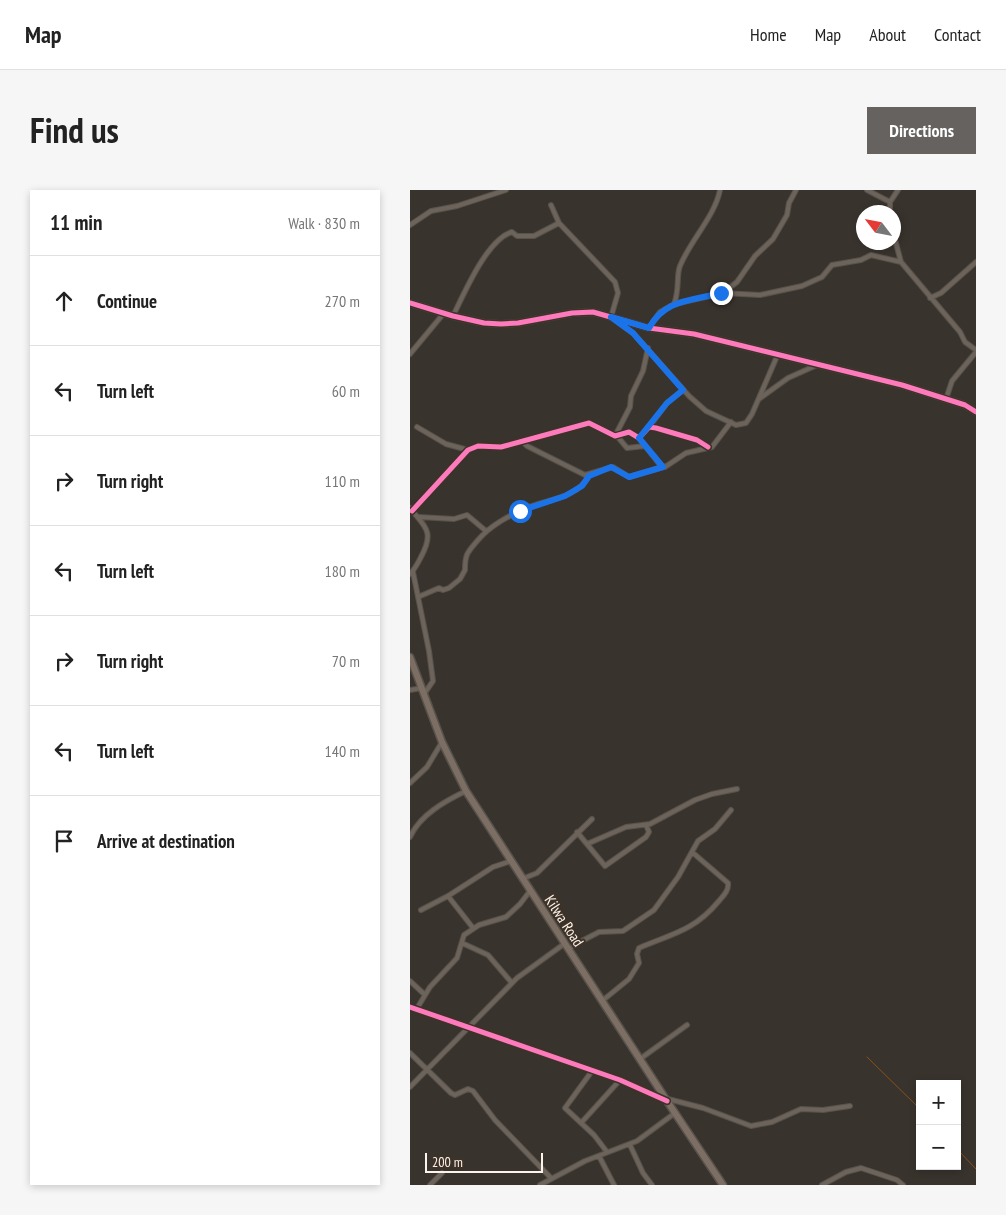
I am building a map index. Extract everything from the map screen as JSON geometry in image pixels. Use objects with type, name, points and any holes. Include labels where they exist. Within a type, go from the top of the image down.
[{"type":"highway","name":"Kilwa Road","points":[[410,657],[442,742],[466,791],[665,1099],[723,1185]]},
{"type":"street","points":[[410,224],[431,211],[456,206],[506,190]]},
{"type":"street","points":[[674,304],[678,289],[679,266],[715,205],[720,190]]},
{"type":"street","points":[[723,293],[737,282],[755,256],[773,239],[787,214],[789,203],[796,190]]},
{"type":"street","points":[[867,190],[890,202],[898,190]]},
{"type":"street","points":[[551,205],[560,223],[614,282],[618,293],[611,317]]},
{"type":"street","points":[[453,316],[490,248],[500,238],[512,232],[517,236],[534,236],[560,223]]},
{"type":"street","points":[[898,250],[901,262],[960,332],[965,342],[976,351],[952,381],[946,399]]},
{"type":"street","points":[[649,328],[660,312],[674,304],[723,293],[760,295],[802,286],[822,277],[832,265],[861,260],[871,254],[901,262]]},
{"type":"street","points":[[930,298],[936,296],[976,262]]},
{"type":"street","points":[[410,304],[484,323],[501,324],[518,324],[572,313],[593,312],[649,328],[694,334],[902,385],[976,411]]},
{"type":"street","points":[[410,354],[444,313]]},
{"type":"street","points":[[611,317],[633,333],[683,390],[706,412],[738,426],[746,423],[759,399],[778,354]]},
{"type":"street","points":[[616,436],[630,407],[631,396],[641,375],[648,348]]},
{"type":"street","points":[[759,399],[792,376],[816,365]]},
{"type":"street","points":[[639,438],[649,428],[667,403],[683,390]]},
{"type":"street","points":[[418,597],[455,584],[465,570],[466,554],[486,531],[496,523],[526,508],[571,494],[582,486],[589,476],[611,467],[629,477],[677,461],[686,453],[713,445],[731,422]]},
{"type":"street","points":[[410,690],[423,691],[433,681],[418,597],[411,573],[428,541],[427,529],[419,517],[411,510],[468,450],[478,446],[501,447],[589,423],[616,436],[627,448],[646,446]]},
{"type":"street","points":[[417,427],[446,444],[468,450]]},
{"type":"street","points":[[649,428],[667,430],[697,440],[708,447]]},
{"type":"street","points":[[616,436],[629,432],[639,438],[663,467]]},
{"type":"street","points":[[522,441],[527,446],[568,468],[589,476]]},
{"type":"street","points":[[419,517],[454,519],[467,515],[486,531]]},
{"type":"street","points":[[410,783],[427,767],[442,742]]},
{"type":"street","points":[[587,844],[626,828],[646,825],[695,800],[712,794],[737,790]]},
{"type":"street","points":[[410,837],[417,825],[426,817],[450,798],[466,791]]},
{"type":"street","points":[[568,950],[600,932],[623,931],[654,910],[678,877],[698,841],[715,830],[731,810]]},
{"type":"street","points":[[522,879],[537,873],[592,819]]},
{"type":"street","points":[[577,832],[600,863],[606,866],[646,837],[649,832],[646,825]]},
{"type":"street","points":[[602,1000],[629,979],[639,963],[637,954],[639,948],[680,934],[697,923],[727,891],[728,882],[692,852]]},
{"type":"street","points":[[421,910],[448,896],[493,867],[511,861]]},
{"type":"street","points":[[416,1010],[424,994],[457,958],[464,935],[473,928],[506,917],[530,891]]},
{"type":"street","points":[[448,896],[473,928]]},
{"type":"street","points":[[462,943],[488,956],[512,984]]},
{"type":"street","points":[[410,1087],[512,984],[564,944]]},
{"type":"street","points":[[410,981],[424,994]]},
{"type":"street","points":[[410,1007],[620,1080],[665,1099],[703,1108],[751,1126],[772,1122],[801,1110],[831,1110],[850,1106]]},
{"type":"street","points":[[639,1059],[687,1024]]},
{"type":"street","points":[[410,1053],[452,1093],[456,1094],[468,1089],[473,1091],[495,1120],[550,1178]]},
{"type":"street","points":[[592,1071],[566,1105],[566,1110],[594,1135],[607,1152]]},
{"type":"street","points":[[581,1123],[620,1080]]},
{"type":"street","points":[[540,1185],[550,1178],[598,1156],[630,1145],[675,1113]]},
{"type":"street","points":[[630,1145],[643,1173],[652,1185]]},
{"type":"street","points":[[598,1156],[614,1185]]},
{"type":"street","points":[[822,1185],[846,1172],[861,1168],[897,1180],[902,1185]]},
{"type":"street","points":[[430,1185],[442,1173]]},
{"type":"waterway","points":[[867,1057],[916,1105]]},
{"type":"waterway","points":[[961,1153],[976,1169]]},
{"type":"cycle path","points":[[410,303],[453,316],[484,323],[501,324],[518,323],[572,313],[593,312],[649,328],[694,334],[902,385],[965,405],[976,412]]},
{"type":"cycle path","points":[[412,511],[468,450],[478,446],[501,447],[589,423],[615,436],[629,432],[639,438],[649,427],[656,428],[697,440],[708,447]]},
{"type":"cycle path","points":[[410,1007],[620,1080],[667,1101]]},
{"type":"route","points":[[520,511],[571,494],[582,486],[589,476],[611,467],[629,477],[663,467],[639,438],[649,428],[667,403],[677,397],[683,390],[648,348],[633,333],[611,317],[649,328],[660,312],[674,304],[721,293]]}]
